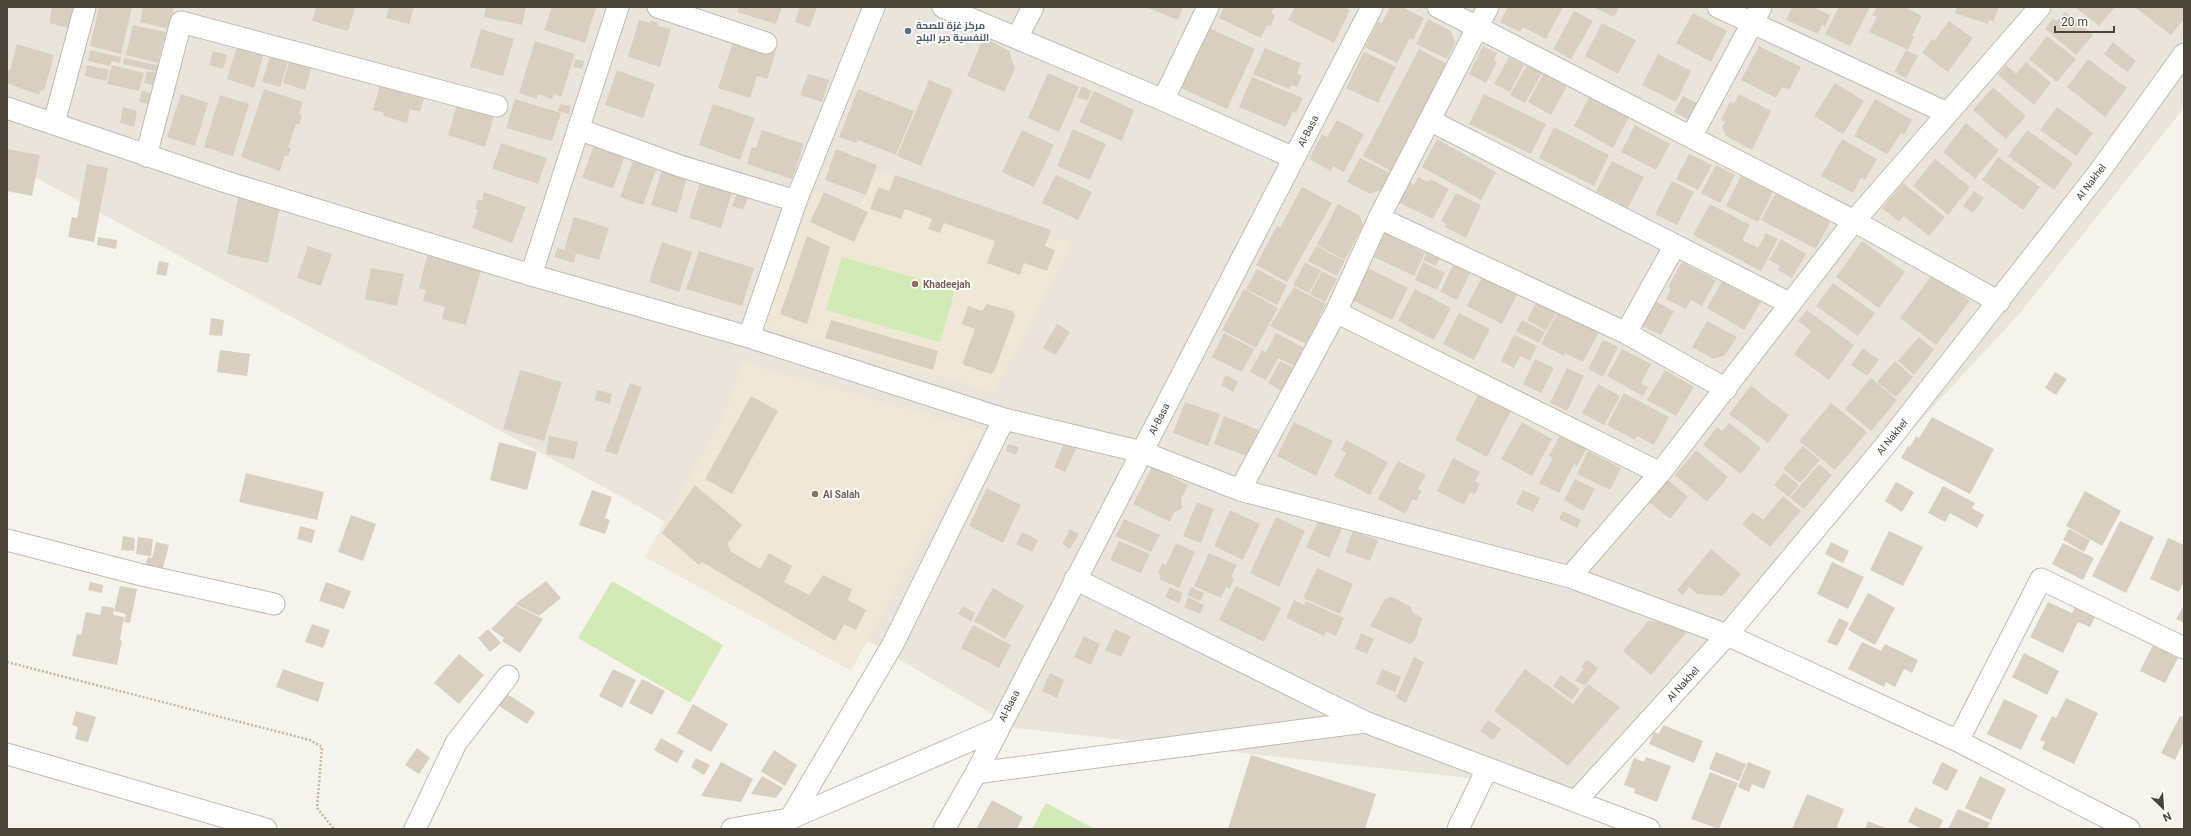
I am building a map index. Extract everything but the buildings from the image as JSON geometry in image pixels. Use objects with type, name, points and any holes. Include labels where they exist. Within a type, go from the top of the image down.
[{"type":"street","points":[[54,124],[85,7]]},
{"type":"street","points":[[531,275],[618,7]]},
{"type":"street","points":[[658,7],[766,43]]},
{"type":"street","points":[[749,337],[796,201],[874,7]]},
{"type":"street","points":[[943,7],[1163,100],[1294,158]]},
{"type":"street","points":[[1017,38],[1033,7]]},
{"type":"street","points":[[1163,100],[1208,7]]},
{"type":"street","name":"Al-Basa","points":[[944,829],[976,772],[1372,7]]},
{"type":"street","points":[[1438,7],[1854,221],[1999,302]]},
{"type":"street","points":[[1240,490],[1336,312],[1379,218],[1431,121],[1488,7]]},
{"type":"street","points":[[1718,7],[1757,15],[1947,113]]},
{"type":"street","points":[[1570,576],[1660,474],[1726,389],[1789,303],[1854,221],[2040,7]]},
{"type":"street","points":[[1691,138],[1757,15]]},
{"type":"street","points":[[146,156],[181,22],[497,106]]},
{"type":"street","name":"Al Nakhel","points":[[1576,800],[1727,635],[1884,447],[1999,302],[2099,172],[2184,54]]},
{"type":"street","points":[[7,108],[226,182],[531,275],[749,337],[1004,419],[1142,452],[1240,490],[1570,576],[1727,635],[1958,741],[2129,829]]},
{"type":"street","points":[[1431,121],[1789,303]]},
{"type":"street","points":[[578,129],[680,166],[796,201]]},
{"type":"street","points":[[1379,218],[1626,333],[1726,389]]},
{"type":"street","points":[[1626,333],[1675,245]]},
{"type":"street","points":[[1336,312],[1660,474]]},
{"type":"street","points":[[787,824],[893,644],[1004,419]]},
{"type":"street","points":[[7,540],[142,575],[274,604]]},
{"type":"street","points":[[1075,579],[1365,722],[1488,768],[1487,769],[1576,800],[1649,829]]},
{"type":"street","points":[[1958,741],[2041,579],[2184,648]]},
{"type":"street","points":[[415,829],[456,743],[508,676]]},
{"type":"street","points":[[976,772],[1365,722]]},
{"type":"street","points":[[732,829],[787,824],[997,729]]},
{"type":"street","points":[[7,754],[266,829]]},
{"type":"street","points":[[1458,829],[1487,769]]},
{"type":"path","points":[[7,662],[310,740],[322,747],[317,808],[334,829]]},
{"type":"shaded area","points":[[7,7],[2184,7],[2184,108],[2020,313],[1579,790],[1016,728],[640,507],[7,162]]},
{"type":"shaded area","name":"Khadeejah","points":[[877,171],[1072,243],[994,393],[764,326],[814,193],[859,210]]},
{"type":"shaded area","name":"Al Salah","points":[[743,360],[759,367],[983,430],[851,671],[645,557],[722,419]]},
{"type":"green space","points":[[842,257],[955,289],[940,342],[826,310]]},
{"type":"green space","points":[[612,581],[723,645],[690,703],[578,638]]},
{"type":"green space","points":[[1046,803],[1095,829],[1032,829]]},
{"type":"place","name":"مركز غزة للصحة النفسية دير البلح","points":[[908,31]]},
{"type":"place","name":"Khadeejah","points":[[915,284]]},
{"type":"place","name":"Al Salah","points":[[815,494]]}]
